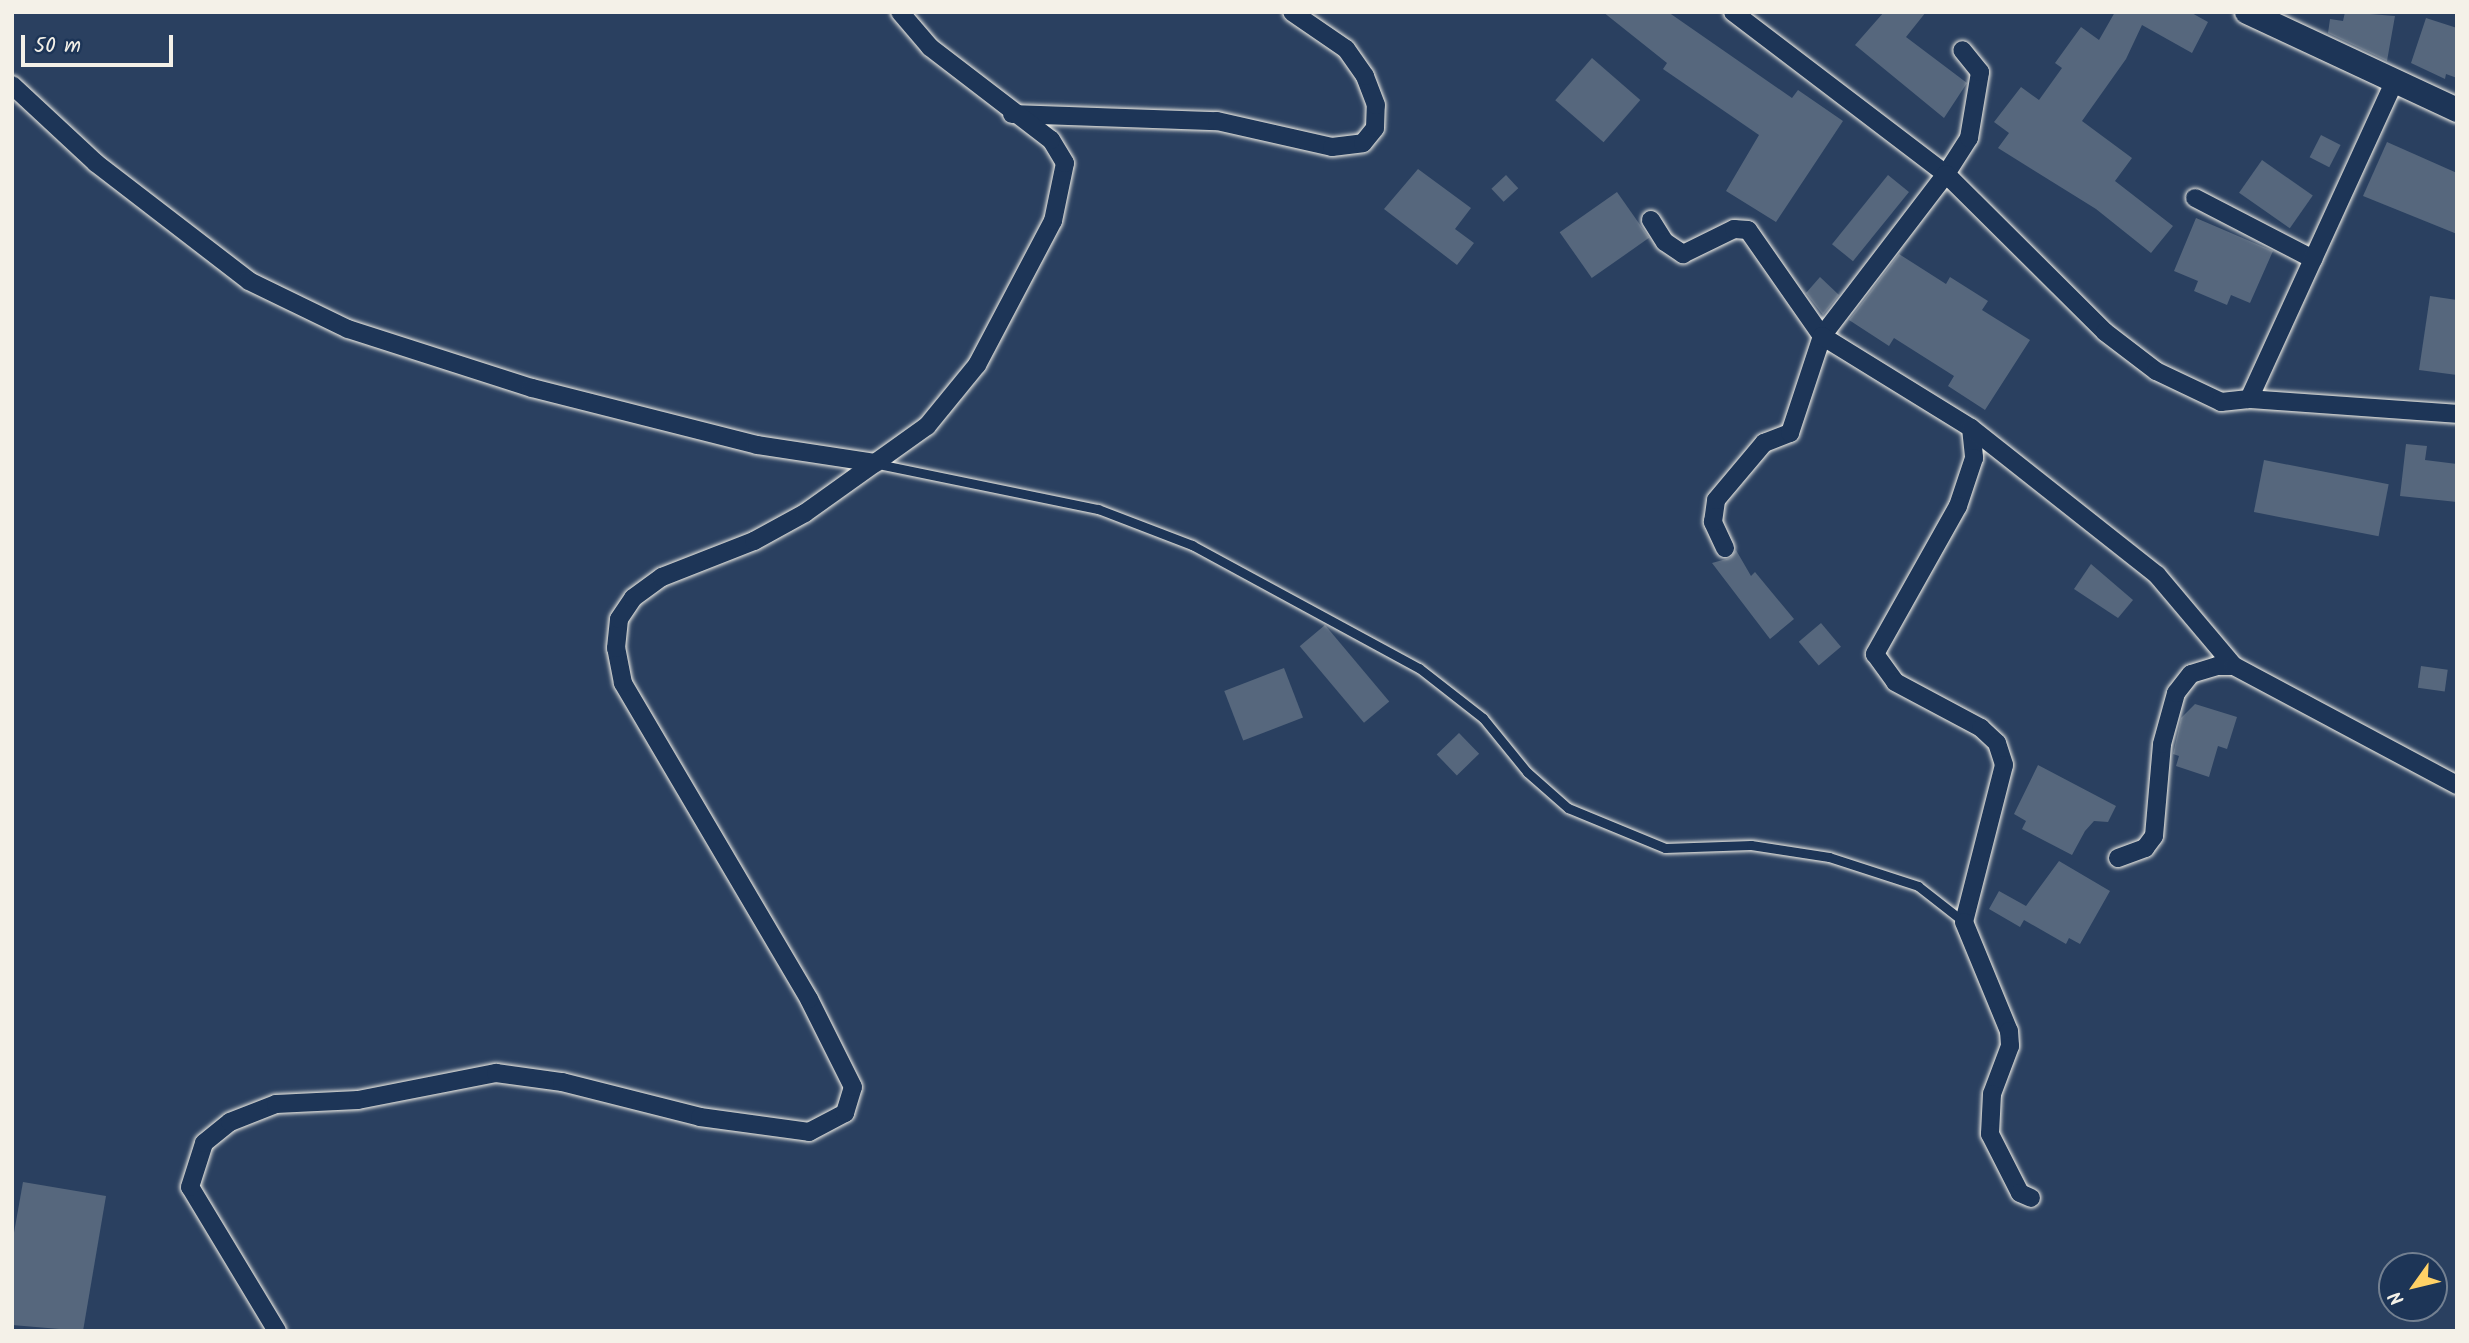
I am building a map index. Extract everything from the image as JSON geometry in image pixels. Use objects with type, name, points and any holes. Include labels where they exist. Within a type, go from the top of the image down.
[{"type":"main road","points":[[2247,12],[2393,84],[2457,110]]},
{"type":"street","points":[[277,1331],[190,1187],[204,1143],[230,1122],[276,1104],[358,1100],[496,1073],[562,1082],[700,1117],[809,1132],[845,1113],[853,1087],[809,999],[623,683],[616,648],[619,619],[633,598],[662,577],[754,541],[876,463],[927,426],[977,365],[1053,220],[1065,163],[1051,141],[930,47],[900,12]]},
{"type":"street","points":[[1013,114],[1217,121],[1332,147],[1363,143],[1375,128],[1376,116],[1365,76],[1346,49],[1292,12]]},
{"type":"street","points":[[1733,12],[1946,174],[2105,332],[2156,371],[2221,402],[2249,399],[2457,414]]},
{"type":"street","points":[[1725,548],[1713,522],[1716,500],[1764,443],[1790,433],[1822,337],[1946,174],[1969,138],[1980,72],[1962,50]]},
{"type":"street","points":[[2249,399],[2393,84]]},
{"type":"street","points":[[12,85],[96,163],[249,281],[348,329],[558,395],[757,445],[876,463]]},
{"type":"street","points":[[2195,198],[2313,259]]},
{"type":"street","points":[[1651,220],[1665,242],[1683,254],[1734,229],[1748,230],[1822,337],[1971,428],[2157,575],[2234,666],[2457,785]]},
{"type":"street","points":[[1971,428],[1974,458],[1958,506],[1875,653],[1895,682],[1981,728],[1997,743],[2004,765],[1964,922],[2009,1031],[2010,1046],[1992,1094],[1990,1134],[2020,1194],[2031,1198]]},
{"type":"street","points":[[2118,858],[2145,848],[2154,835],[2162,744],[2176,693],[2191,674],[2234,666]]},
{"type":"lane","points":[[876,463],[1098,509],[1192,545],[1419,668],[1483,718],[1527,772],[1568,808],[1665,848],[1751,845],[1829,857],[1918,886],[1964,922]]},
{"type":"building","points":[[1603,12],[1668,12],[1792,98],[1798,90],[1843,121],[1776,222],[1726,191],[1759,135],[1663,69],[1667,63]]},
{"type":"building","points":[[1884,12],[1926,12],[1906,37],[1967,83],[1944,118],[1855,45]]},
{"type":"building","points":[[2115,12],[2190,12],[2208,22],[2192,53],[2142,25],[2126,59],[2082,121],[2132,158],[2115,181],[2173,226],[2151,253],[2096,209],[1998,148],[2009,133],[1994,122],[2021,87],[2039,100],[2062,68],[2055,63],[2081,27],[2099,40]]},
{"type":"building","points":[[2345,12],[2395,16],[2387,61],[2328,33],[2330,19],[2343,21]]},
{"type":"building","points":[[2426,18],[2457,28],[2457,78],[2446,74],[2445,79],[2411,63]]},
{"type":"building","points":[[1592,58],[1640,100],[1604,142],[1555,100]]},
{"type":"building","points":[[2321,135],[2341,145],[2329,167],[2310,157]]},
{"type":"building","points":[[2387,142],[2457,173],[2457,234],[2363,196]]},
{"type":"building","points":[[2262,160],[2313,196],[2290,228],[2239,193]]},
{"type":"building","points":[[1418,169],[1471,208],[1455,229],[1474,243],[1457,265],[1384,209]]},
{"type":"building","points":[[1506,175],[1518,188],[1504,202],[1491,189]]},
{"type":"building","points":[[1888,175],[1909,192],[1853,261],[1832,244]]},
{"type":"building","points":[[1617,192],[1649,238],[1592,278],[1560,232]]},
{"type":"building","points":[[2196,218],[2273,251],[2250,303],[2231,295],[2227,305],[2194,291],[2198,281],[2174,271]]},
{"type":"building","points":[[1899,254],[1946,284],[1950,277],[1988,301],[1982,310],[2030,340],[1985,410],[1948,386],[1954,376],[1894,338],[1889,346],[1849,320]]},
{"type":"building","points":[[1820,277],[1839,295],[1823,315],[1806,293]]},
{"type":"building","points":[[2430,296],[2457,300],[2457,375],[2419,370]]},
{"type":"building","points":[[2406,444],[2427,446],[2425,460],[2457,464],[2457,502],[2400,496]]},
{"type":"building","points":[[2264,460],[2389,484],[2379,536],[2254,512]]},
{"type":"building","points":[[1736,550],[1751,576],[1755,572],[1794,619],[1770,639],[1712,563],[1730,558]]},
{"type":"building","points":[[2091,564],[2133,600],[2118,618],[2074,589]]},
{"type":"building","points":[[1821,623],[1841,647],[1819,665],[1799,642]]},
{"type":"building","points":[[1325,625],[1389,702],[1364,723],[1300,646]]},
{"type":"building","points":[[2421,666],[2448,670],[2445,692],[2418,688]]},
{"type":"building","points":[[1284,668],[1303,717],[1243,740],[1224,691]]},
{"type":"building","points":[[2195,704],[2237,717],[2227,749],[2218,746],[2209,777],[2176,766],[2179,756],[2173,754],[2181,718]]},
{"type":"building","points":[[1459,733],[1479,754],[1457,775],[1437,755]]},
{"type":"building","points":[[2038,765],[2116,806],[2108,822],[2094,821],[2085,831],[2072,855],[2022,829],[2026,821],[2014,814]]},
{"type":"building","points":[[2059,861],[2110,891],[2080,944],[2069,938],[2066,944],[2024,920],[2020,927],[1989,909],[1999,891],[2026,906]]},
{"type":"building","points":[[23,1182],[106,1196],[83,1331],[12,1325],[12,1244]]}]
